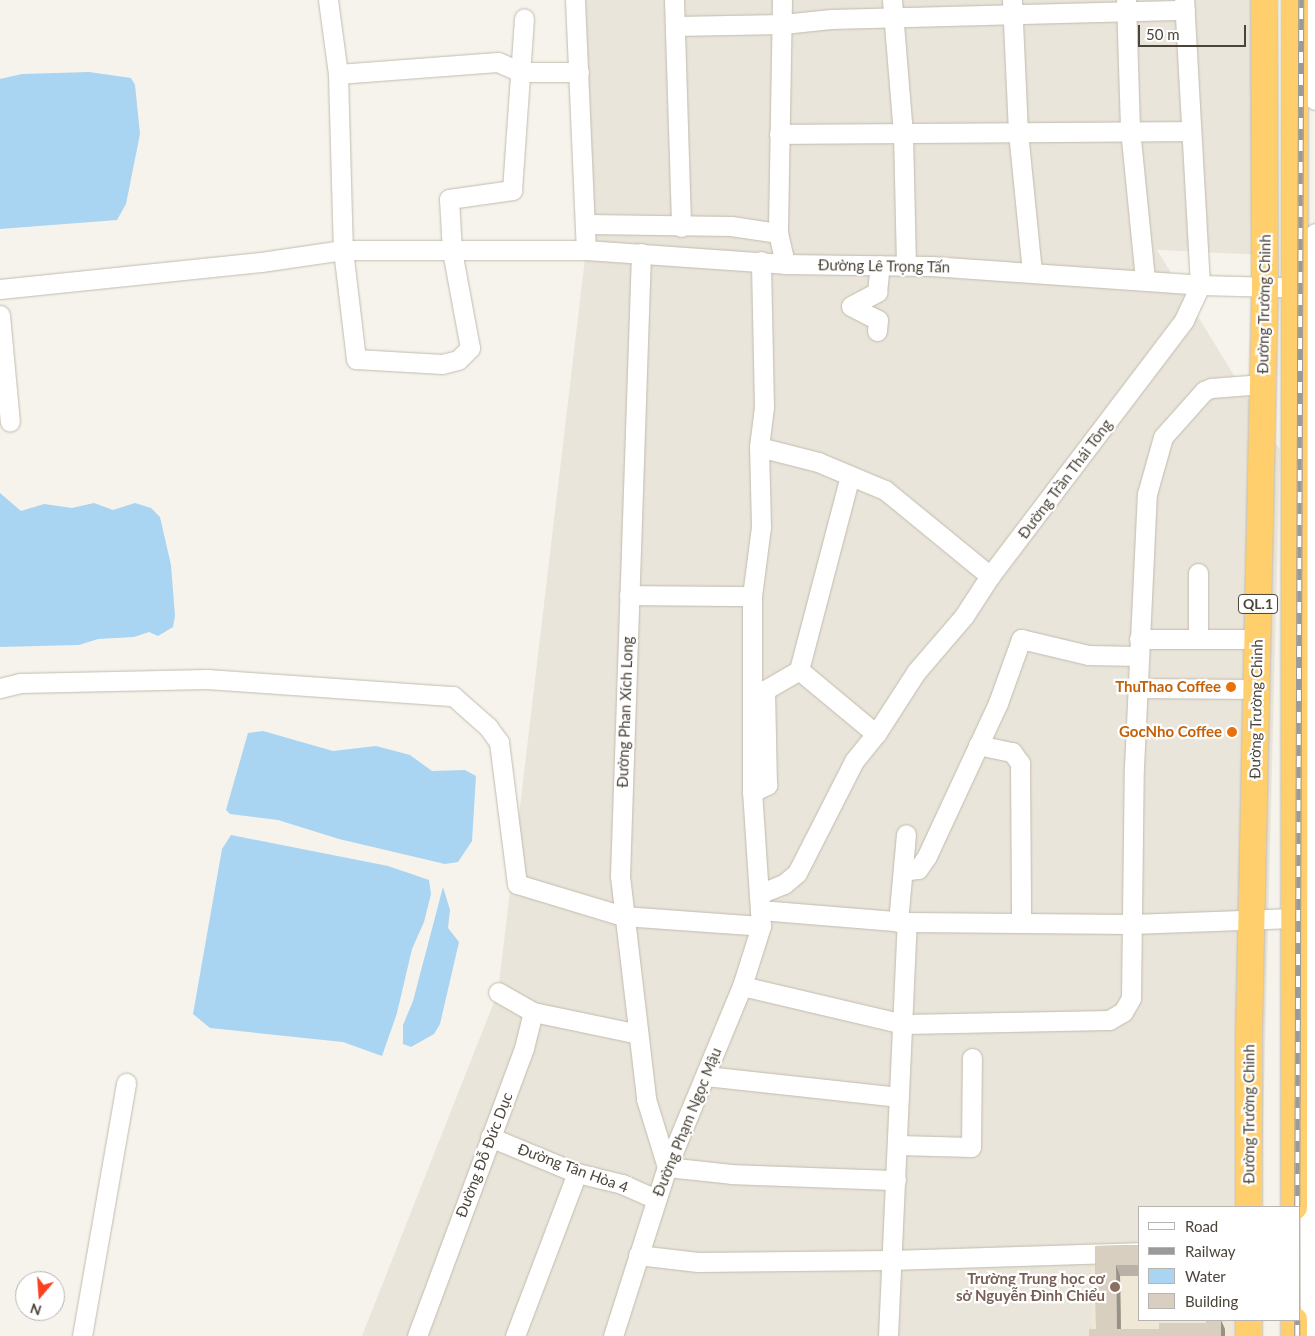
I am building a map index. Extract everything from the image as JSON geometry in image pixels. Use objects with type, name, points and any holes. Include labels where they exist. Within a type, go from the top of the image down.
[{"type":"highway","name":"Đường Trường Chinh","points":[[1249,1206],[1256,689],[1265,287],[1264,0]]},
{"type":"highway","name":"Đường Trường Chinh","points":[[1294,1206],[1294,918],[1308,288],[1295,0]]},
{"type":"highway","points":[[1249,1321],[1249,1336]]},
{"type":"street","points":[[328,0],[338,74],[343,250],[356,359],[442,364],[458,360],[470,348],[452,251],[449,199],[512,190],[524,18]]},
{"type":"street","points":[[575,0],[587,224],[586,250]]},
{"type":"street","points":[[674,0],[681,227]]},
{"type":"street","points":[[782,0],[778,233],[785,264]]},
{"type":"street","points":[[1312,0],[1315,100]]},
{"type":"street","points":[[675,26],[783,24],[893,9],[1184,5]]},
{"type":"street","name":"Đường Trần Thái Tông","points":[[760,910],[797,873],[854,761],[876,734],[916,672],[964,616],[990,576],[1178,329],[1200,285],[1184,5]]},
{"type":"street","points":[[1126,6],[1130,129],[1145,279]]},
{"type":"street","points":[[1012,7],[1018,132],[1032,272]]},
{"type":"street","points":[[893,9],[903,132],[906,265]]},
{"type":"street","points":[[338,74],[498,62],[520,72],[579,72]]},
{"type":"street","points":[[779,134],[1130,129],[1191,131]]},
{"type":"street","points":[[587,224],[681,227],[731,226],[778,233]]},
{"type":"street","points":[[1305,1327],[1313,992],[1311,819],[1313,563],[1308,288],[1315,233]]},
{"type":"street","name":"Đường Lê Trọng Tấn","points":[[0,289],[261,262],[343,250],[586,250],[785,264],[906,265],[1145,279],[1200,285],[1308,288]]},
{"type":"street","name":"Đường Phan Xích Long","points":[[642,253],[620,876],[622,916],[646,1099],[666,1167]]},
{"type":"street","points":[[760,910],[752,792],[752,596],[761,526],[759,447],[764,407],[762,261]]},
{"type":"street","points":[[877,331],[878,320],[851,306],[877,292],[880,265]]},
{"type":"street","points":[[0,315],[10,422]]},
{"type":"street","points":[[742,986],[904,1024],[1109,1020],[1123,1012],[1131,998],[1137,688],[1147,494],[1162,436],[1204,391],[1212,388],[1263,384]]},
{"type":"street","points":[[759,447],[818,462],[885,490],[990,576]]},
{"type":"street","points":[[752,792],[767,785],[765,690],[799,670],[850,476]]},
{"type":"street","points":[[1198,573],[1198,639]]},
{"type":"street","points":[[629,595],[752,596]]},
{"type":"street","points":[[903,871],[913,872],[922,866],[978,745],[1021,639],[1088,655],[1198,639],[1257,638]]},
{"type":"street","points":[[799,670],[876,734]]},
{"type":"street","points":[[0,688],[20,683],[207,678],[453,696],[488,727],[499,742],[517,884],[622,916],[760,910],[903,922],[1021,921],[1132,924],[1294,918]]},
{"type":"street","points":[[1137,688],[1256,689]]},
{"type":"street","points":[[978,745],[1012,752],[1020,763],[1021,921]]},
{"type":"street","points":[[888,1336],[890,1260],[904,1024],[903,871],[906,834]]},
{"type":"street","name":"Đường Phạm Ngọc Mậu","points":[[613,1336],[666,1167],[706,1076],[742,986],[760,910]]},
{"type":"street","points":[[498,992],[534,1012],[638,1034]]},
{"type":"street","name":"Đường Đỗ Đức Dục","points":[[417,1336],[524,1048],[534,1012]]},
{"type":"street","points":[[898,1145],[971,1147],[972,1058]]},
{"type":"street","points":[[706,1076],[899,1097]]},
{"type":"street","points":[[82,1336],[126,1082]]},
{"type":"street","name":"Đường Tân Hòa 4","points":[[490,1137],[577,1173],[622,1184],[655,1199]]},
{"type":"street","points":[[666,1167],[732,1174],[896,1180]]},
{"type":"street","points":[[515,1336],[577,1173]]},
{"type":"street","points":[[638,1255],[698,1262],[890,1260],[1138,1252]]},
{"type":"shaded area","points":[[577,0],[1260,0],[1265,255],[1157,250],[1280,450],[1261,1206],[1138,1206],[1138,1321],[1258,1321],[1258,1336],[362,1336],[498,992],[586,250]]},
{"type":"shaded area","name":"Trường Trung học cơ sở Nguyễn Đình Chiểu","points":[[1091,1254],[1138,1254],[1138,1321],[1233,1321],[1233,1336],[1092,1336]]},
{"type":"water","points":[[89,72],[131,78],[135,85],[140,134],[126,204],[117,220],[0,229],[0,79],[22,74]]},
{"type":"water","points":[[0,493],[21,511],[44,504],[72,508],[94,503],[113,510],[135,503],[151,508],[160,517],[171,565],[175,616],[173,627],[158,636],[149,632],[134,637],[98,639],[79,645],[0,647]]},
{"type":"water","points":[[263,731],[333,751],[376,746],[410,755],[432,771],[465,770],[476,776],[472,841],[458,862],[445,864],[339,839],[278,820],[230,814],[226,810],[248,733]]},
{"type":"water","points":[[231,835],[388,866],[429,880],[431,894],[424,922],[412,949],[397,1013],[382,1056],[343,1042],[210,1028],[193,1014],[222,849]]},
{"type":"water","points":[[443,887],[450,910],[448,928],[459,942],[440,1024],[434,1034],[411,1047],[403,1044],[403,1025],[413,1001]]},
{"type":"building","points":[[1138,1245],[1138,1265],[1116,1265],[1117,1329],[1159,1329],[1159,1323],[1206,1323],[1206,1321],[1221,1321],[1221,1336],[1089,1336],[1089,1329],[1096,1329],[1095,1246]]},
{"type":"railway","points":[[1297,1206],[1301,0]]},
{"type":"railway","points":[[1297,1321],[1297,1336]]},
{"type":"place","name":"ThuThao Coffee","points":[[1231,687]]},
{"type":"place","name":"GocNho Coffee","points":[[1232,732]]},
{"type":"place","name":"Trường Trung học cơ sở Nguyễn Đình Chiểu","points":[[1115,1287]]}]
